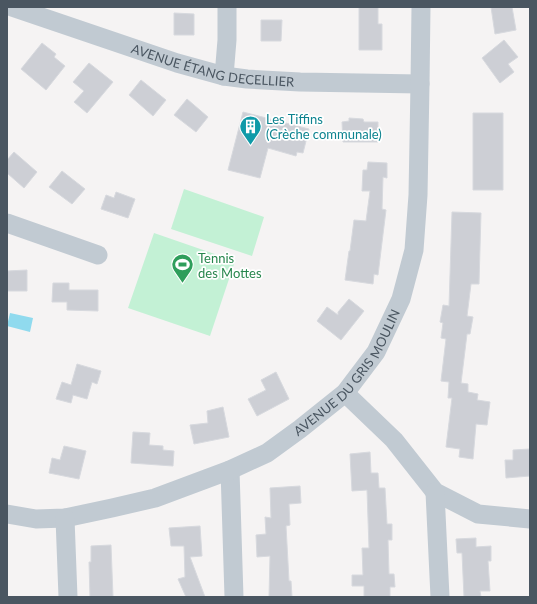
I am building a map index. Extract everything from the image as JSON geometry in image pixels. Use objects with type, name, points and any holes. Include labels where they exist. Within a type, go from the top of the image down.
[{"type":"street","name":"AVENUE ÉTANG DECELLIER","points":[[12,7],[177,64],[224,76],[285,81],[420,84]]},
{"type":"street","points":[[224,76],[227,40],[227,7]]},
{"type":"street","name":"AVENUE DU GRIS MOULIN","points":[[7,514],[36,519],[65,518],[155,498],[230,470],[267,453],[345,393],[376,352],[401,299],[414,250],[418,196],[421,7]]},
{"type":"street","points":[[7,223],[98,255]]},
{"type":"street","points":[[345,393],[394,440],[435,492],[478,514],[530,519]]},
{"type":"street","points":[[230,470],[234,597]]},
{"type":"street","points":[[435,492],[440,597]]},
{"type":"street","points":[[65,518],[68,597]]},
{"type":"green space","name":"Tennis des Mottes","points":[[184,189],[264,217],[252,256],[171,229]]},
{"type":"green space","name":"Tennis des Mottes","points":[[154,233],[235,261],[210,336],[128,308]]},
{"type":"water","points":[[10,313],[33,318],[30,332],[7,326]]},
{"type":"building","points":[[359,7],[378,7],[378,24],[382,24],[382,50],[359,50]]},
{"type":"building","points":[[491,7],[512,7],[516,30],[495,34]]},
{"type":"building","points":[[174,13],[194,14],[194,35],[174,35]]},
{"type":"building","points":[[261,20],[282,20],[281,41],[261,41]]},
{"type":"building","points":[[504,40],[518,57],[508,64],[514,72],[500,83],[482,58]]},
{"type":"building","points":[[42,43],[56,54],[54,57],[65,66],[46,90],[21,69]]},
{"type":"building","points":[[89,63],[113,82],[87,113],[74,102],[84,91],[73,82]]},
{"type":"building","points":[[141,80],[166,100],[153,116],[129,95]]},
{"type":"building","points":[[187,99],[208,117],[196,132],[174,115]]},
{"type":"building","name":"Les Tiffins (Crèche communale)","points":[[243,112],[309,129],[303,153],[297,152],[296,156],[268,148],[260,178],[228,170]]},
{"type":"building","points":[[473,113],[503,113],[503,190],[473,190]]},
{"type":"building","points":[[349,118],[363,119],[364,122],[378,122],[378,142],[343,142],[342,122],[349,121]]},
{"type":"building","points":[[14,152],[37,172],[24,188],[7,173],[7,160]]},
{"type":"building","points":[[368,162],[387,163],[387,178],[383,177],[382,209],[386,210],[378,275],[374,274],[373,284],[345,280],[354,220],[366,221],[370,191],[362,191],[363,170],[367,170]]},
{"type":"building","points":[[62,171],[85,189],[72,204],[49,187]]},
{"type":"building","points":[[116,192],[135,199],[128,218],[101,209],[106,195],[114,198]]},
{"type":"building","points":[[452,212],[481,213],[479,284],[471,284],[467,316],[473,317],[470,334],[467,334],[461,383],[468,384],[468,392],[478,394],[477,400],[490,402],[487,425],[476,424],[473,459],[459,457],[460,449],[446,447],[452,398],[448,398],[449,382],[441,381],[446,339],[441,338],[443,323],[440,322],[443,305],[449,306]]},
{"type":"building","points":[[27,270],[27,291],[7,291],[7,271]]},
{"type":"building","points":[[53,283],[69,283],[69,290],[98,290],[98,311],[67,310],[67,302],[52,302]]},
{"type":"building","points":[[349,299],[364,311],[341,340],[317,321],[327,307],[338,315],[338,312]]},
{"type":"building","points":[[77,364],[101,371],[97,384],[92,382],[87,399],[73,395],[71,403],[56,399],[62,382],[71,385]]},
{"type":"building","points":[[276,372],[289,399],[257,416],[248,399],[266,390],[261,380]]},
{"type":"building","points":[[223,407],[229,437],[194,444],[190,425],[208,423],[207,411]]},
{"type":"building","points":[[133,432],[150,433],[149,445],[163,446],[163,450],[174,451],[173,466],[131,463]]},
{"type":"building","points":[[64,446],[86,451],[79,479],[49,473],[52,458],[60,460]]},
{"type":"building","points":[[530,449],[530,476],[506,478],[505,460],[513,460],[513,450]]},
{"type":"building","points":[[370,452],[371,473],[378,473],[379,488],[385,488],[387,524],[392,524],[392,540],[388,540],[389,574],[394,574],[395,587],[390,587],[390,597],[364,597],[364,586],[352,586],[352,575],[363,575],[362,548],[369,548],[367,490],[352,491],[350,454]]},
{"type":"building","points":[[300,486],[301,503],[289,504],[290,525],[286,526],[289,581],[291,581],[292,597],[269,597],[270,556],[257,557],[256,535],[266,534],[265,517],[271,518],[270,488]]},
{"type":"building","points":[[200,526],[202,556],[190,557],[205,597],[186,597],[178,579],[185,577],[184,546],[171,546],[169,528]]},
{"type":"building","points":[[476,538],[476,547],[491,546],[491,561],[488,561],[490,591],[480,591],[481,597],[464,597],[462,553],[457,553],[456,539]]},
{"type":"building","points":[[111,545],[113,597],[90,597],[89,562],[91,562],[91,546]]},
{"type":"place","name":"Les Tiffins (Crèche communale)","points":[[251,146]]},
{"type":"place","name":"Tennis des Mottes","points":[[182,284]]}]
